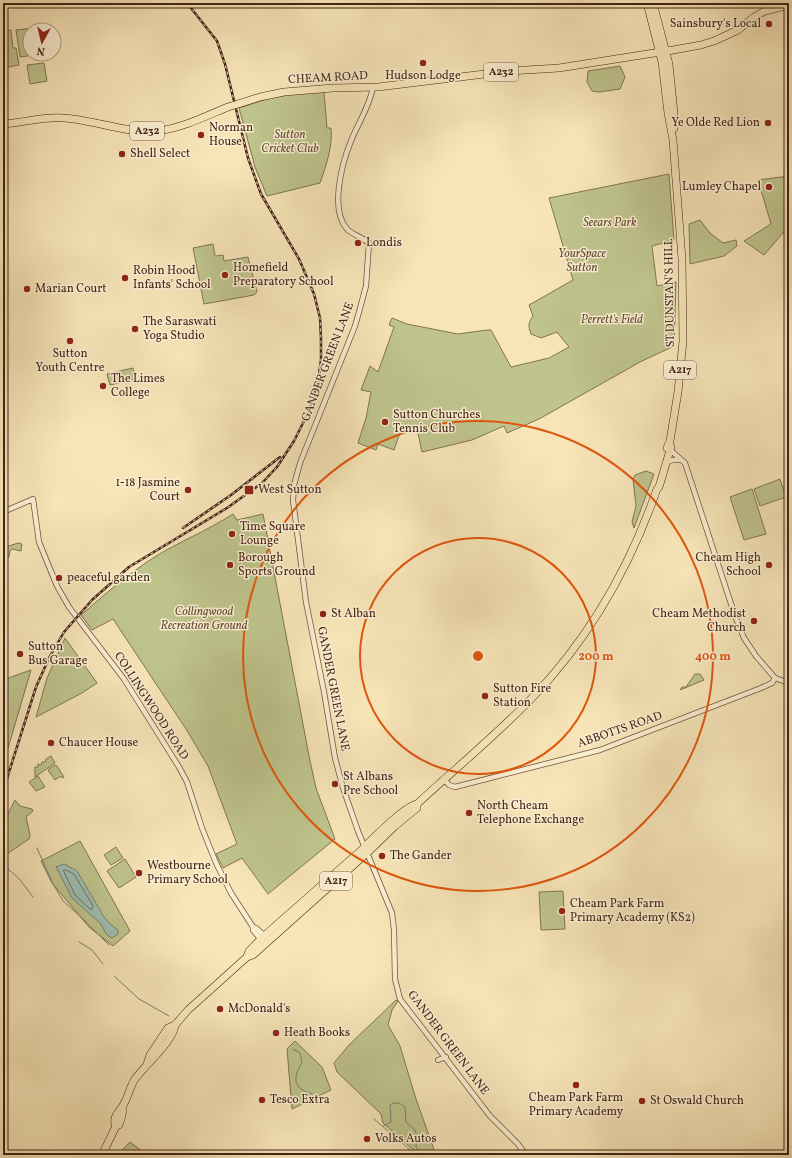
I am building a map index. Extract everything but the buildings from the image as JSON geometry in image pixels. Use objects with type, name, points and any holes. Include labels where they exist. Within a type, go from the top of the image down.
[{"type":"highway","name":"A217","points":[[647,3],[663,52]]},
{"type":"highway","name":"A217","points":[[653,3],[663,52]]},
{"type":"highway","name":"A232","points":[[663,52],[714,41],[738,30],[754,17],[765,11],[789,5]]},
{"type":"highway","name":"CHEAM ROAD","points":[[3,124],[62,118],[145,131],[158,131],[179,126],[228,107],[260,97],[284,92],[419,83],[509,71],[571,67],[663,52]]},
{"type":"highway","name":"ST DUNSTAN'S HILL","points":[[657,489],[667,462],[678,392],[683,341],[682,266],[673,140],[668,113],[663,52]]},
{"type":"highway","name":"ST DUNSTAN'S HILL","points":[[366,850],[367,844],[401,813],[417,804],[506,724],[531,699],[572,651],[601,609],[625,566],[642,530],[657,489],[669,447]]},
{"type":"highway","name":"A217","points":[[102,1155],[116,1126],[119,1125],[123,1113],[122,1108],[134,1080],[146,1064],[153,1059],[174,1031],[175,1025],[188,1010],[247,956],[249,951],[265,940],[366,850]]},
{"type":"street","name":"GANDER GREEN LANE","points":[[373,87],[370,100],[348,150],[338,195],[340,214],[345,225],[352,233],[369,243],[366,286],[355,326],[300,463],[294,485],[293,500],[306,602],[324,692],[335,758],[343,788],[358,831],[392,913],[395,979],[400,999],[490,1116],[518,1144],[526,1155]]},
{"type":"street","points":[[669,447],[683,460],[739,627],[750,649],[775,678],[787,680],[789,687]]},
{"type":"street","points":[[667,462],[673,460],[683,460]]},
{"type":"street","name":"COLLINGWOOD ROAD","points":[[3,512],[33,499],[39,542],[57,586],[69,607],[124,679],[179,766],[187,782],[202,828],[216,863],[231,893],[253,927],[256,928],[265,940]]},
{"type":"street","name":"ABBOTTS ROAD","points":[[444,779],[455,787],[600,750],[761,688],[772,683],[775,678]]},
{"type":"street","points":[[438,1060],[446,1057]]},
{"type":"green space","points":[[22,29],[22,57],[20,57],[16,30]]},
{"type":"green space","points":[[11,30],[13,48],[16,48],[19,65],[3,68],[3,51],[8,49],[3,50],[3,31]]},
{"type":"green space","points":[[44,63],[47,81],[30,84],[27,65]]},
{"type":"green space","points":[[620,66],[625,77],[620,89],[599,92],[592,91],[587,82],[588,71]]},
{"type":"green space","name":"Sutton Cricket Club","points":[[303,92],[324,92],[327,128],[331,128],[331,142],[320,183],[267,196],[255,167],[239,108],[270,98]]},
{"type":"green space","name":"Perrett's Field","points":[[669,174],[674,240],[652,246],[657,286],[676,282],[674,346],[640,362],[539,419],[507,433],[504,426],[472,440],[422,452],[418,433],[402,427],[394,450],[378,444],[376,450],[358,443],[366,418],[371,392],[361,390],[370,366],[378,372],[394,327],[389,325],[392,318],[407,324],[458,334],[491,330],[511,367],[549,358],[569,347],[557,332],[541,338],[531,334],[529,325],[533,316],[529,305],[573,280],[549,198]]},
{"type":"green space","points":[[789,176],[789,226],[764,255],[744,241],[771,224],[758,180]]},
{"type":"green space","points":[[700,220],[710,233],[723,243],[736,240],[737,246],[724,256],[690,264],[689,224]]},
{"type":"green space","points":[[213,244],[215,256],[223,255],[224,261],[248,257],[257,292],[254,295],[204,304],[193,248]]},
{"type":"green space","points":[[133,368],[136,379],[110,385],[107,374]]},
{"type":"green space","points":[[646,471],[654,474],[634,528],[632,522],[636,506],[633,479],[635,475]]},
{"type":"green space","points":[[780,479],[786,497],[760,506],[754,489]]},
{"type":"green space","points":[[752,489],[766,534],[744,540],[730,497]]},
{"type":"green space","name":"Collingwood Recreation Ground","points":[[233,514],[237,520],[263,514],[310,761],[316,788],[335,839],[268,894],[242,858],[223,868],[216,854],[237,844],[208,766],[186,729],[113,619],[92,630],[81,615],[125,578],[153,558]]},
{"type":"green space","points":[[18,543],[22,544],[21,551],[12,549],[9,557],[5,557],[5,559],[3,559],[3,548]]},
{"type":"green space","points":[[65,638],[97,683],[82,693],[36,717],[47,678]]},
{"type":"green space","points":[[31,670],[6,755],[3,755],[3,680]]},
{"type":"green space","points":[[695,674],[700,674],[704,680],[680,690],[682,687],[686,687]]},
{"type":"green space","points":[[51,756],[55,763],[35,777],[35,767],[38,767],[38,764],[41,765],[42,762],[45,762],[46,759]]},
{"type":"green space","points":[[55,765],[64,777],[62,778],[61,776],[55,780],[48,770]]},
{"type":"green space","points":[[38,776],[45,787],[36,791],[29,782]]},
{"type":"green space","points":[[15,800],[20,806],[32,809],[33,811],[26,817],[30,835],[29,839],[4,856],[3,824]]},
{"type":"green space","points":[[80,841],[130,931],[113,946],[89,927],[52,883],[41,861]]},
{"type":"green space","points":[[116,847],[123,858],[111,865],[104,855]]},
{"type":"green space","points":[[125,859],[136,877],[119,888],[107,871]]},
{"type":"green space","points":[[563,891],[565,929],[541,930],[539,892]]},
{"type":"green space","points":[[396,1000],[398,1001],[392,1010],[388,1025],[400,1046],[416,1099],[436,1155],[419,1155],[383,1123],[381,1114],[337,1072],[334,1063],[349,1045]]},
{"type":"green space","points":[[295,1041],[322,1067],[331,1090],[292,1109],[287,1049]]},
{"type":"green space","points":[[130,1142],[147,1155],[114,1155],[120,1152]]},
{"type":"water","points":[[64,864],[77,871],[104,917],[118,930],[118,934],[112,938],[107,935],[100,923],[72,898],[56,867]]},
{"type":"waterway","points":[[37,848],[52,882],[63,901],[109,945]]},
{"type":"waterway","points":[[3,862],[7,868],[19,878],[33,897]]},
{"type":"waterway","points":[[79,942],[92,950],[103,964]]},
{"type":"waterway","points":[[114,976],[139,999],[169,1016]]},
{"type":"waterway","points":[[293,1049],[300,1053],[302,1062],[297,1073],[296,1082],[301,1089],[312,1094]]},
{"type":"waterway","points":[[383,1126],[391,1122],[390,1105],[399,1103],[405,1107],[406,1122],[415,1130],[417,1137],[416,1147],[421,1155]]},
{"type":"waterway","points":[[374,1119],[416,1155]]},
{"type":"railway","points":[[3,791],[36,687],[49,658],[64,632],[92,600],[129,567],[227,508],[262,483],[277,467],[294,441],[310,409],[318,382],[321,360],[321,339],[320,318],[314,294],[299,259],[261,194],[248,158],[225,64],[217,41],[187,3]]},
{"type":"railway","points":[[183,528],[231,495],[280,457]]},
{"type":"place","name":"Sainsbury's Local","points":[[769,24]]},
{"type":"place","name":"Hudson Lodge","points":[[423,63]]},
{"type":"place","name":"Ye Olde Red Lion","points":[[768,123]]},
{"type":"place","name":"Norman House","points":[[201,135]]},
{"type":"place","name":"Shell Select","points":[[122,154]]},
{"type":"place","name":"Lumley Chapel","points":[[769,187]]},
{"type":"place","name":"Londis","points":[[358,243]]},
{"type":"place","name":"Homefield Preparatory School","points":[[225,275]]},
{"type":"place","name":"Robin Hood Infants' School","points":[[125,278]]},
{"type":"place","name":"Marian Court","points":[[27,289]]},
{"type":"place","name":"The Saraswati Yoga Studio","points":[[135,329]]},
{"type":"place","name":"Sutton Youth Centre","points":[[70,341]]},
{"type":"place","name":"The Limes College","points":[[103,386]]},
{"type":"place","name":"Sutton Churches Tennis Club","points":[[385,422]]},
{"type":"place","name":"1-18 Jasmine Court","points":[[188,490]]},
{"type":"place","name":"West Sutton","points":[[249,490]]},
{"type":"place","name":"Time Square Lounge","points":[[232,534]]},
{"type":"place","name":"Borough Sports Ground","points":[[230,565]]},
{"type":"place","name":"Cheam High School","points":[[769,565]]},
{"type":"place","name":"peaceful garden","points":[[59,578]]},
{"type":"place","name":"St Alban","points":[[323,614]]},
{"type":"place","name":"Cheam Methodist Church","points":[[754,621]]},
{"type":"place","name":"Sutton Bus Garage","points":[[20,654]]},
{"type":"place","name":"Sutton Fire Station","points":[[485,696]]},
{"type":"place","name":"Chaucer House","points":[[51,743]]},
{"type":"place","name":"St Albans Pre School","points":[[335,784]]},
{"type":"place","name":"North Cheam Telephone Exchange","points":[[469,813]]},
{"type":"place","name":"The Gander","points":[[382,856]]},
{"type":"place","name":"Westbourne Primary School","points":[[139,873]]},
{"type":"place","name":"Cheam Park Farm Primary Academy (KS2)","points":[[562,911]]},
{"type":"place","name":"McDonald's","points":[[220,1009]]},
{"type":"place","name":"Heath Books","points":[[276,1033]]},
{"type":"place","name":"Cheam Park Farm Primary Academy","points":[[576,1085]]},
{"type":"place","name":"Tesco Extra","points":[[262,1100]]},
{"type":"place","name":"St Oswald Church","points":[[642,1101]]},
{"type":"place","name":"Volks Autos","points":[[367,1139]]},
{"type":"park label","name":"Seears Park","points":[[610,223]]},
{"type":"park label","name":"YourSpace Sutton","points":[[582,261]]}]
